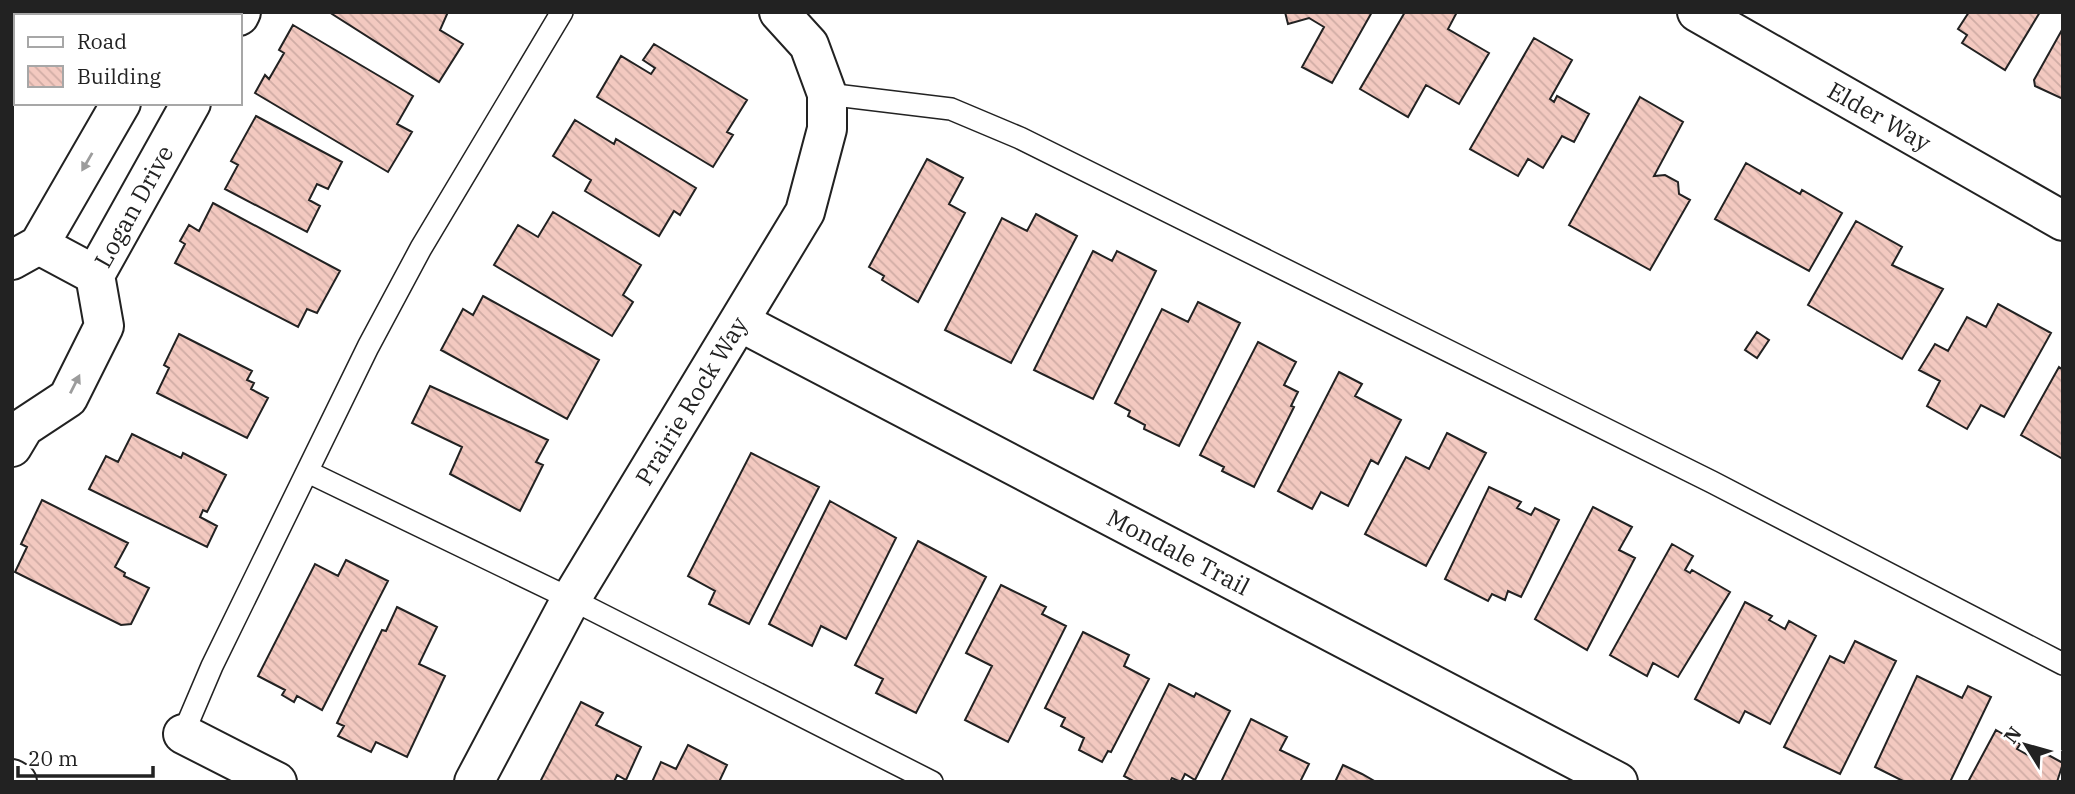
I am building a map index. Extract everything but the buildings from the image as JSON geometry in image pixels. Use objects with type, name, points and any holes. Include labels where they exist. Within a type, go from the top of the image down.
[{"type":"street","name":"Prairie Rock Way","points":[[474,782],[571,599],[805,212],[827,129],[827,94],[809,45],[779,12]]},
{"type":"street","name":"Elder Way","points":[[1697,12],[2063,221]]},
{"type":"street","points":[[95,275],[26,252],[120,105]]},
{"type":"street","name":"Logan Drive","points":[[16,431],[68,398],[104,326],[95,275],[190,105]]},
{"type":"street","name":"Mondale Trail","points":[[740,323],[1618,782]]},
{"type":"street","points":[[183,734],[277,782]]},
{"type":"street","points":[[12,779],[17,782]]},
{"type":"lane","points":[[183,734],[212,666],[368,347],[421,248],[562,12]]},
{"type":"lane","points":[[827,94],[951,109],[1020,138],[1712,482],[2063,664]]},
{"type":"lane","points":[[308,472],[571,599],[932,782]]}]
